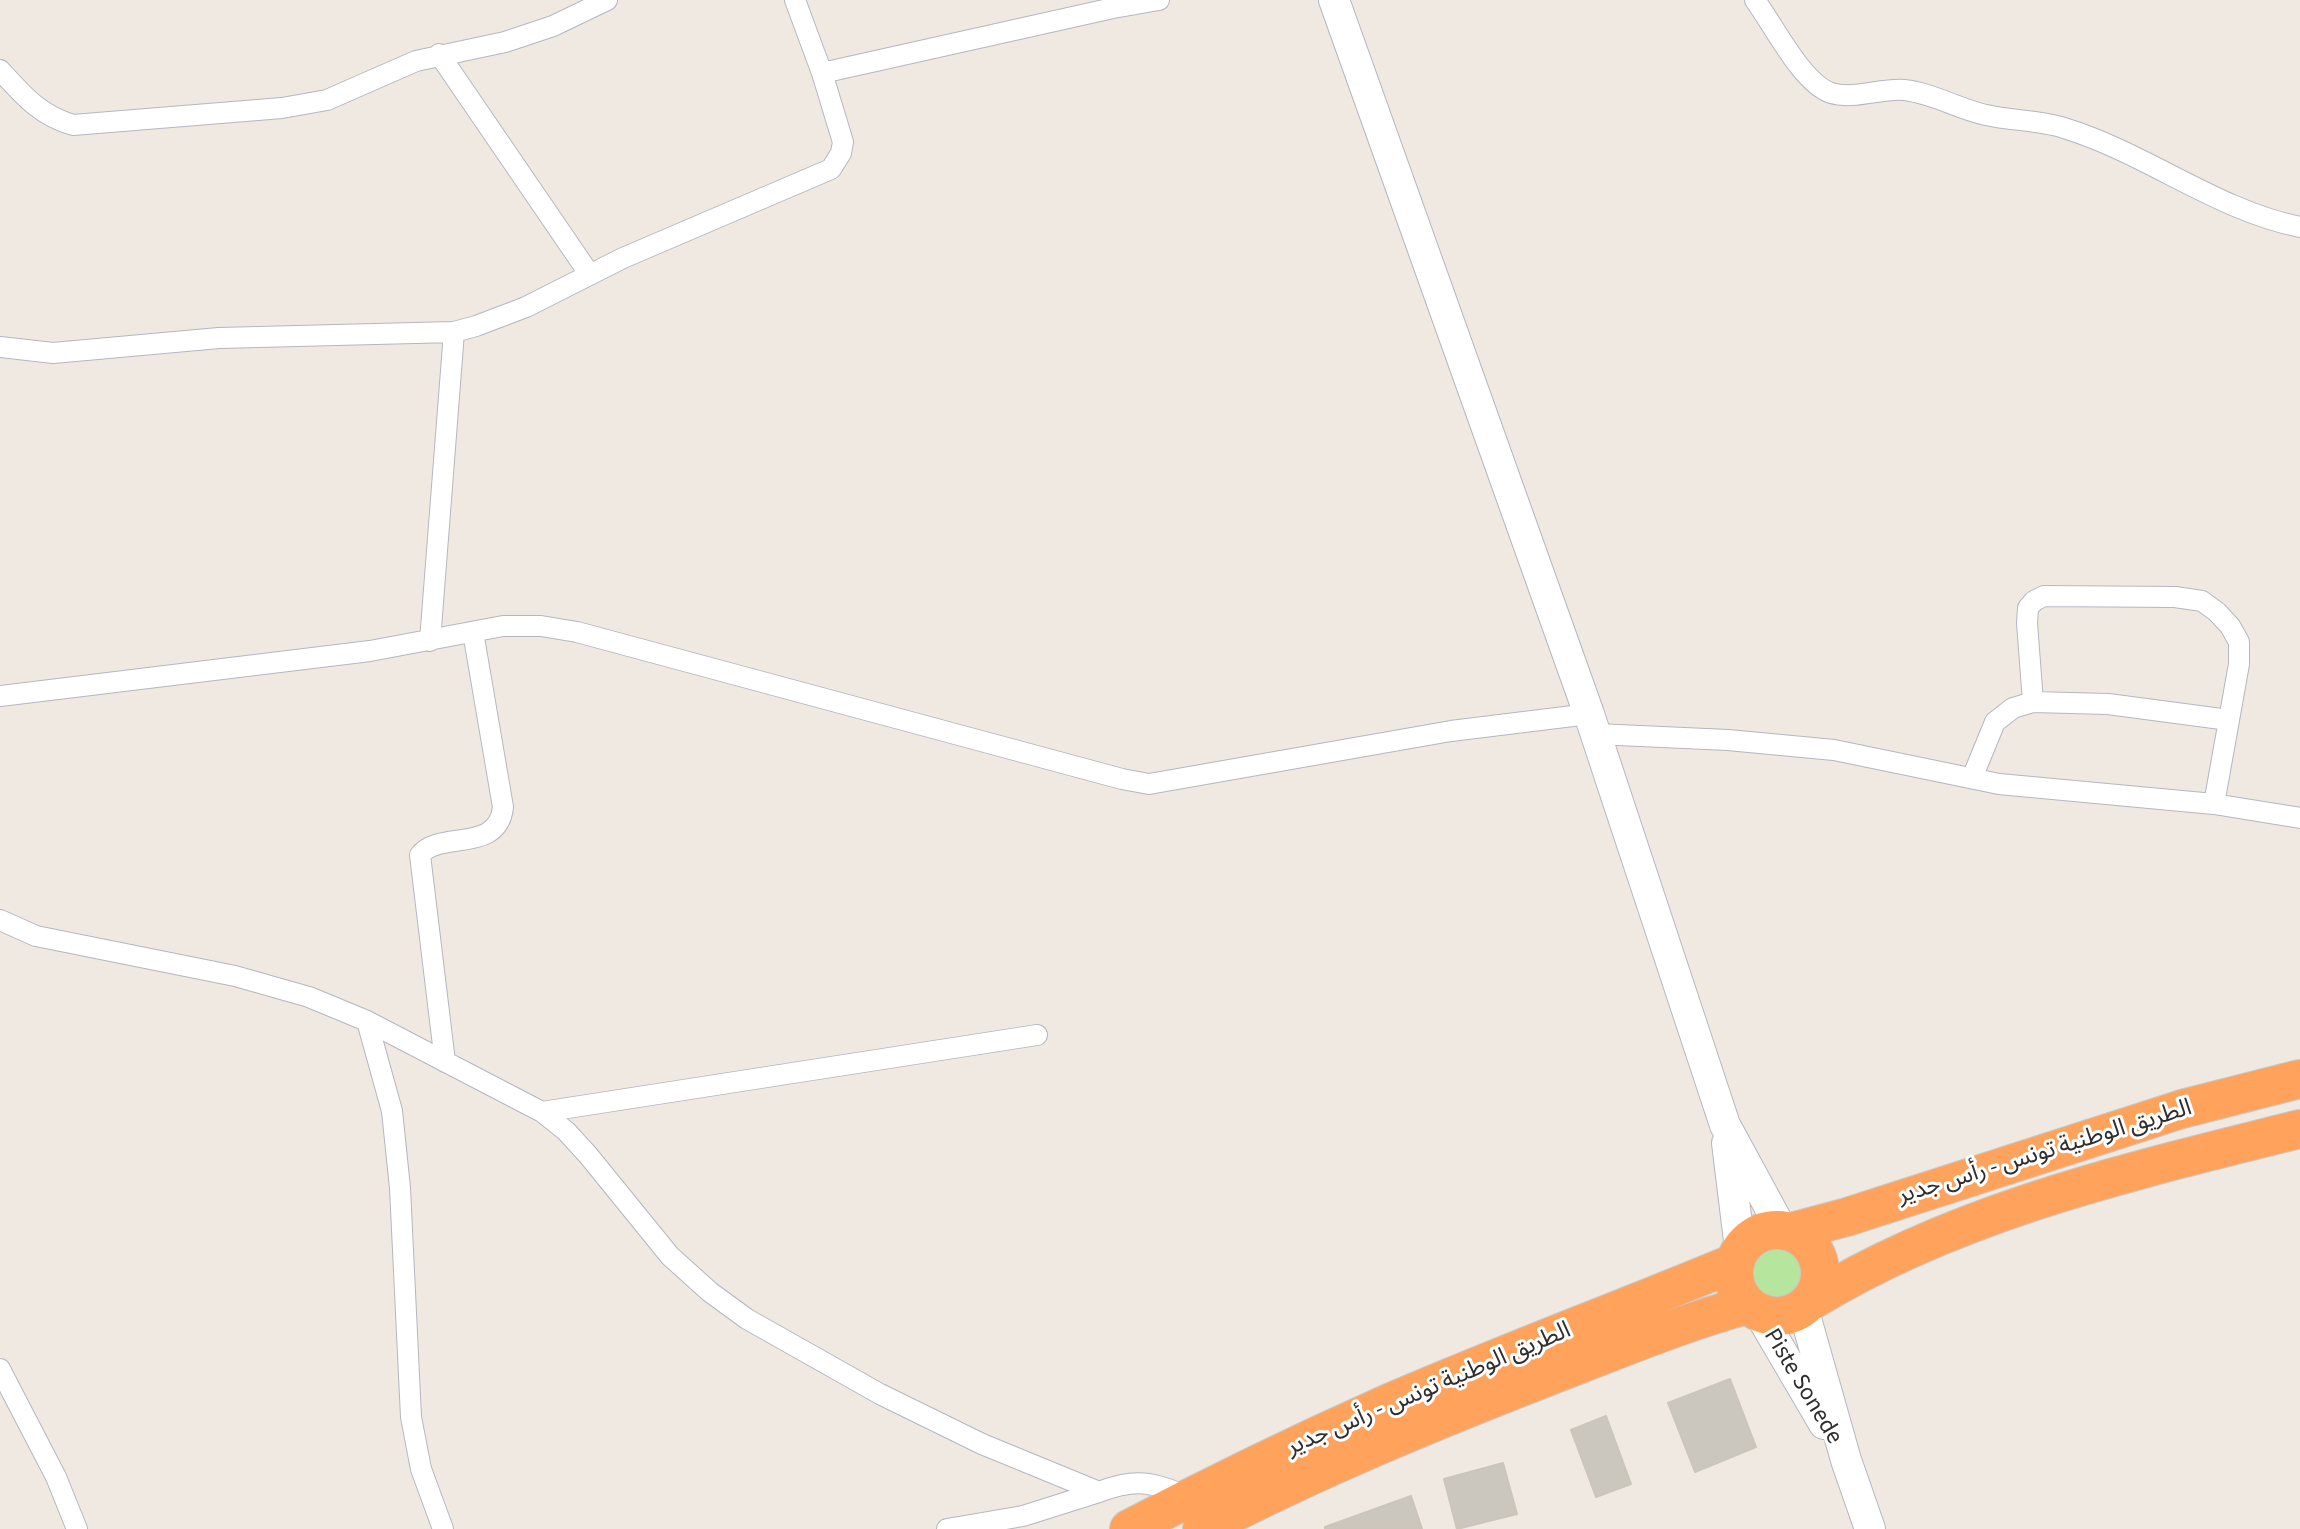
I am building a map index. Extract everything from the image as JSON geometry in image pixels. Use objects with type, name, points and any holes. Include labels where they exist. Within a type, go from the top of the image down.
[{"type":"highway","name":"الطريق الوطنية تونس - رأس جدير","points":[[1787,1231],[1847,1217],[2182,1109],[2300,1079]]},
{"type":"highway","name":"الطريق الوطنية تونس - رأس جدير","points":[[1807,1305],[1883,1260],[2005,1210],[2192,1156],[2300,1129]]},
{"type":"highway","points":[[1787,1231],[1804,1238],[1813,1249],[1819,1261],[1818,1289],[1807,1305],[1789,1315],[1774,1317],[1753,1309],[1738,1293],[1733,1278],[1737,1256],[1746,1242],[1762,1232],[1787,1231]]},
{"type":"highway","name":"الطريق الوطنية تونس - رأس جدير","points":[[1196,1513],[1378,1408],[1737,1256]]},
{"type":"highway","name":"الطريق الوطنية تونس - رأس جدير","points":[[1129,1529],[1277,1490],[1493,1398],[1699,1318],[1753,1309]]},
{"type":"street","points":[[0,70],[41,111],[55,120],[73,125],[282,108],[327,100],[439,54],[505,42],[553,26],[607,0]]},
{"type":"street","points":[[0,347],[53,353],[219,338],[454,332],[526,307],[623,258],[831,169],[841,153],[843,142],[795,0]]},
{"type":"street","points":[[822,73],[1159,0]]},
{"type":"street","points":[[1334,0],[1592,724],[1725,1125],[1787,1231]]},
{"type":"street","points":[[1755,0],[1806,76],[1831,93],[1843,95],[1902,90],[1987,115],[2064,128],[2127,153],[2269,221],[2300,227]]},
{"type":"street","points":[[439,54],[590,275]]},
{"type":"street","points":[[430,641],[454,332]]},
{"type":"street","points":[[2033,702],[2027,623],[2028,608],[2034,601],[2044,596],[2175,597],[2202,601],[2230,626],[2239,642],[2239,664],[2214,804]]},
{"type":"street","points":[[0,696],[355,653],[522,625],[577,632],[1149,784],[1451,731],[1592,724],[1834,750],[1999,784],[2214,804],[2300,818]]},
{"type":"street","points":[[445,1062],[420,855],[427,848],[490,832],[501,821],[503,807],[473,632]]},
{"type":"street","points":[[1972,778],[1995,722],[2013,708],[2033,702],[2108,704],[2229,720]]},
{"type":"street","points":[[0,920],[36,936],[235,976],[309,997],[367,1021],[542,1112],[566,1131],[588,1155],[670,1256],[710,1292],[747,1319],[880,1394],[969,1438],[1099,1492]]},
{"type":"street","points":[[367,1021],[392,1111],[400,1188],[411,1417],[421,1469],[443,1529]]},
{"type":"street","points":[[542,1112],[1037,1035]]},
{"type":"street","points":[[1725,1125],[1737,1256]]},
{"type":"street","name":"Piste Sonede","points":[[1807,1305],[1846,1460],[1870,1529]]},
{"type":"street","name":"Piste Sonede","points":[[1753,1309],[1846,1460]]},
{"type":"street","points":[[0,1369],[56,1477],[77,1529]]},
{"type":"street","points":[[947,1529],[1023,1516],[1120,1484],[1150,1483],[1196,1513]]},
{"type":"green space","points":[[1779,1243],[1791,1245],[1800,1252],[1807,1261],[1807,1285],[1800,1294],[1791,1301],[1779,1303],[1767,1301],[1758,1294],[1751,1285],[1749,1273],[1751,1261],[1758,1252],[1767,1245]]},
{"type":"building","points":[[1730,1379],[1756,1447],[1695,1472],[1668,1403]]},
{"type":"building","points":[[1606,1416],[1631,1484],[1596,1497],[1571,1430]]},
{"type":"building","points":[[1503,1463],[1517,1514],[1457,1529],[1444,1479]]},
{"type":"building","points":[[1411,1496],[1422,1529],[1325,1529],[1325,1527]]}]
